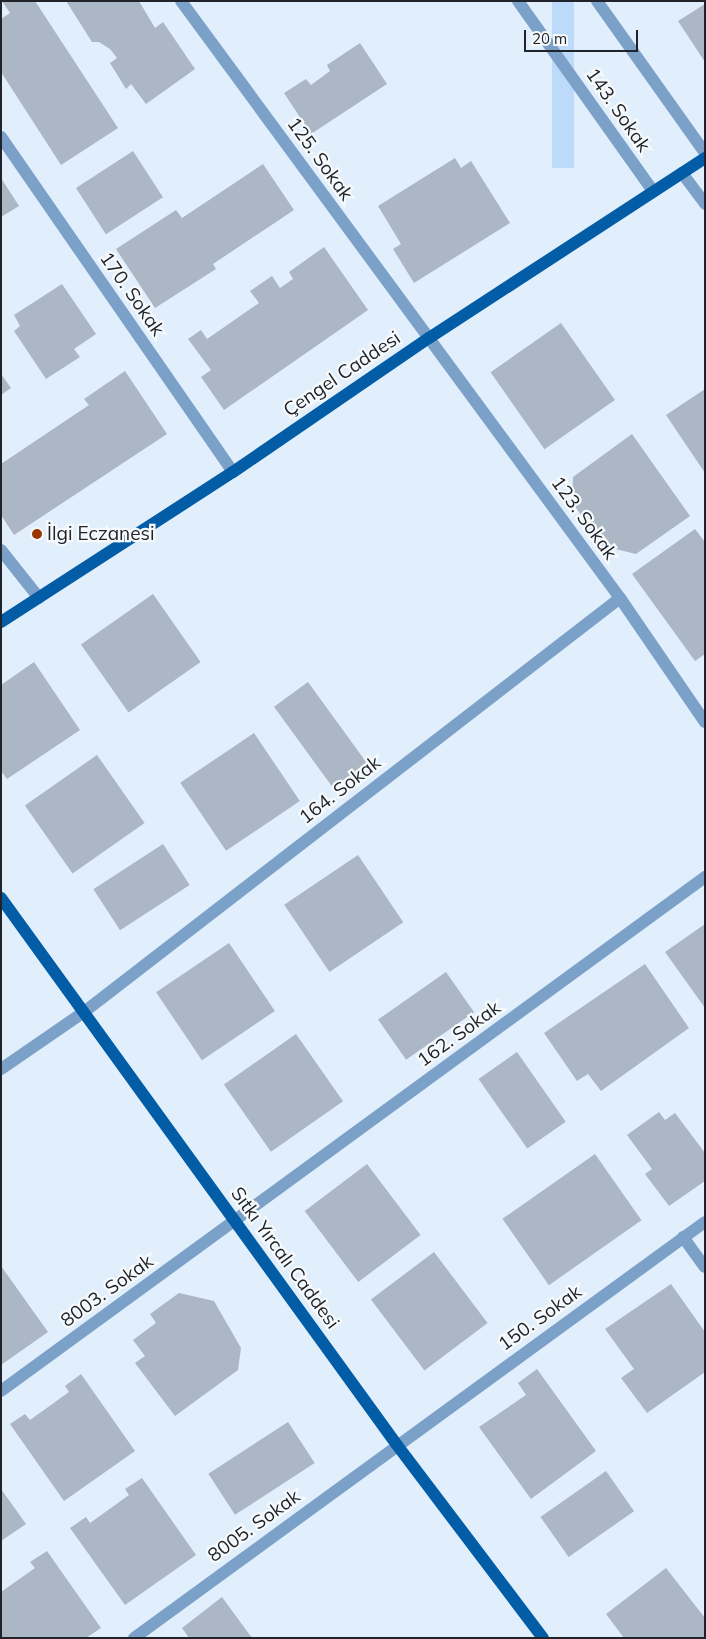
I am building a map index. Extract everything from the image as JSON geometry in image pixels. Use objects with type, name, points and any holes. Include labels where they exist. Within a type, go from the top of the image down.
[{"type":"main road","name":"Çengel Caddesi","points":[[1,622],[233,472],[429,338],[705,158]]},
{"type":"main road","name":"Sıtkı Yırcalı Caddesi","points":[[1,898],[397,1445],[543,1638]]},
{"type":"street","name":"125. Sokak","points":[[181,1],[429,338]]},
{"type":"street","name":"143. Sokak","points":[[518,1],[653,191]]},
{"type":"street","points":[[598,1],[705,153]]},
{"type":"street","name":"170. Sokak","points":[[1,137],[233,472]]},
{"type":"street","points":[[682,173],[705,204]]},
{"type":"street","name":"123. Sokak","points":[[429,338],[620,598],[705,722]]},
{"type":"street","points":[[1,550],[39,598]]},
{"type":"street","name":"164. Sokak","points":[[1,1069],[84,1012],[620,598]]},
{"type":"street","name":"162. Sokak","points":[[236,1221],[705,877]]},
{"type":"street","name":"8003. Sokak","points":[[1,1391],[236,1221]]},
{"type":"street","name":"150. Sokak","points":[[397,1445],[705,1222]]},
{"type":"street","points":[[683,1237],[705,1267]]},
{"type":"street","name":"8005. Sokak","points":[[134,1638],[397,1445]]},
{"type":"shaded area","points":[[552,1],[574,1],[574,168],[552,168]]},
{"type":"building","points":[[2,1],[35,1],[118,128],[61,165],[1,72],[1,19],[10,13]]},
{"type":"building","points":[[66,1],[139,1],[155,28],[163,22],[195,69],[146,104],[131,84],[126,89],[110,63],[117,58],[110,49],[99,42],[92,42]]},
{"type":"building","points":[[705,4],[705,62],[678,21]]},
{"type":"building","points":[[360,43],[387,84],[311,134],[284,93],[306,79],[311,85],[330,71],[327,65]]},
{"type":"building","points":[[133,151],[163,197],[106,234],[76,188]]},
{"type":"building","points":[[455,158],[461,168],[471,161],[510,223],[414,283],[393,249],[401,244],[378,206]]},
{"type":"building","points":[[263,164],[294,210],[213,264],[216,269],[155,308],[116,249],[176,210],[182,218]]},
{"type":"building","points":[[1,178],[19,206],[1,217]]},
{"type":"building","points":[[324,247],[368,310],[224,410],[201,377],[211,370],[188,339],[201,330],[207,339],[259,303],[250,291],[272,276],[280,288],[293,279],[289,272]]},
{"type":"building","points":[[62,284],[96,334],[74,349],[80,357],[46,379],[14,331],[20,326],[14,315]]},
{"type":"building","points":[[561,323],[615,400],[544,449],[491,372]]},
{"type":"building","points":[[125,371],[167,434],[14,535],[1,515],[1,464],[89,405],[84,399]]},
{"type":"building","points":[[1,374],[11,388],[1,395]]},
{"type":"building","points":[[705,389],[705,473],[666,415]]},
{"type":"building","points":[[632,434],[690,516],[636,554],[603,546],[572,502],[573,477]]},
{"type":"building","points":[[695,529],[705,542],[705,654],[695,661],[632,574]]},
{"type":"building","points":[[153,594],[201,662],[129,712],[81,644]]},
{"type":"building","points":[[34,662],[80,730],[7,779],[1,771],[1,685]]},
{"type":"building","points":[[308,682],[367,763],[333,788],[274,707]]},
{"type":"building","points":[[254,733],[300,801],[226,851],[180,783]]},
{"type":"building","points":[[97,755],[145,823],[73,873],[25,805]]},
{"type":"building","points":[[163,844],[190,885],[120,930],[93,889]]},
{"type":"building","points":[[358,855],[403,922],[330,972],[284,905]]},
{"type":"building","points":[[705,924],[705,1008],[665,952]]},
{"type":"building","points":[[229,943],[275,1011],[202,1060],[156,992]]},
{"type":"building","points":[[645,964],[689,1028],[601,1091],[588,1074],[577,1081],[544,1033]]},
{"type":"building","points":[[446,972],[474,1012],[406,1060],[378,1020]]},
{"type":"building","points":[[296,1034],[343,1101],[271,1152],[224,1084]]},
{"type":"building","points":[[517,1052],[566,1122],[527,1149],[478,1079]]},
{"type":"building","points":[[659,1112],[665,1120],[675,1113],[705,1153],[705,1181],[669,1206],[645,1174],[652,1169],[627,1135]]},
{"type":"building","points":[[595,1154],[641,1220],[549,1285],[502,1219]]},
{"type":"building","points":[[367,1164],[421,1235],[358,1282],[305,1211]]},
{"type":"building","points":[[434,1252],[488,1323],[424,1371],[371,1300]]},
{"type":"building","points":[[1,1266],[48,1332],[1,1365]]},
{"type":"building","points":[[671,1284],[705,1332],[705,1372],[647,1413],[621,1378],[634,1369],[605,1329]]},
{"type":"building","points":[[179,1293],[214,1301],[241,1348],[238,1370],[175,1416],[135,1363],[145,1356],[133,1340],[156,1323],[150,1314]]},
{"type":"building","points":[[537,1369],[596,1451],[531,1499],[479,1427],[526,1395],[518,1383]]},
{"type":"building","points":[[81,1374],[135,1451],[64,1501],[10,1424],[25,1414],[30,1420],[69,1392],[65,1386]]},
{"type":"building","points":[[288,1422],[315,1463],[235,1515],[208,1474]]},
{"type":"building","points":[[606,1471],[634,1511],[569,1557],[540,1517]]},
{"type":"building","points":[[142,1478],[196,1555],[125,1605],[70,1528],[86,1517],[90,1523],[129,1495],[125,1489]]},
{"type":"building","points":[[1,1489],[26,1524],[1,1541]]},
{"type":"building","points":[[47,1551],[101,1628],[86,1638],[1,1638],[1,1592],[35,1568],[30,1562]]},
{"type":"building","points":[[666,1568],[705,1618],[705,1638],[624,1638],[606,1614]]},
{"type":"building","points":[[222,1597],[252,1638],[189,1638],[182,1628]]},
{"type":"place","name":"İlgi Eczanesi","points":[[37,534]]}]
